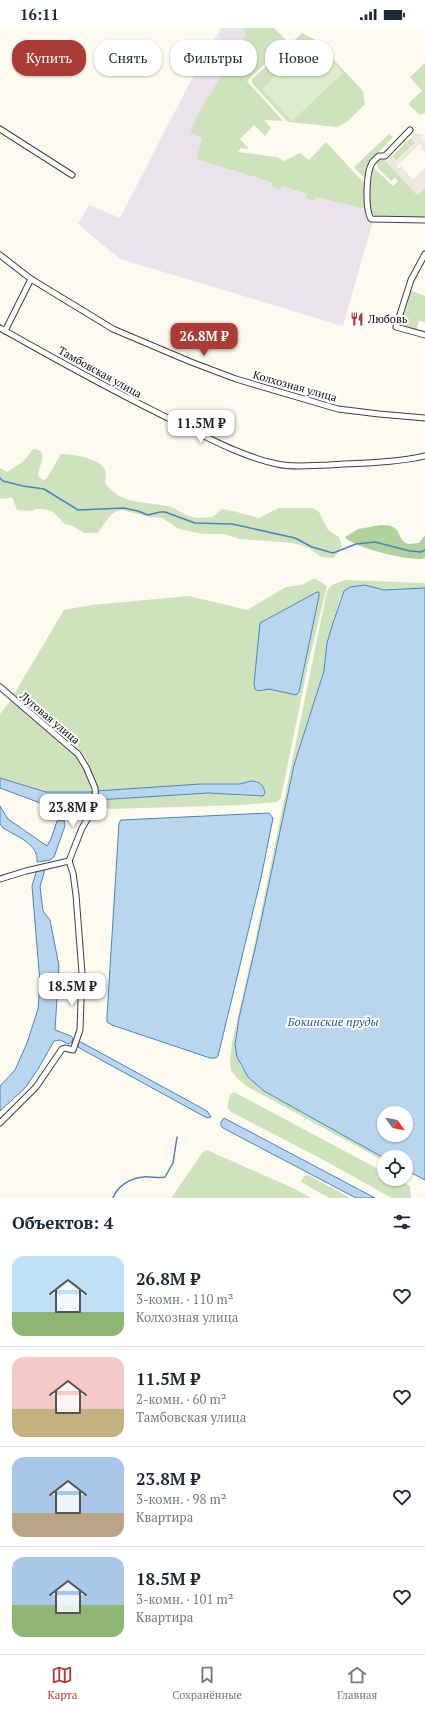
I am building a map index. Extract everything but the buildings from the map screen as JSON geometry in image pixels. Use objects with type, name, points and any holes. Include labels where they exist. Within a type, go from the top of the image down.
[{"type":"street","points":[[0,129],[72,175]]},
{"type":"street","points":[[410,130],[385,156],[379,156],[372,164],[368,182],[368,214],[371,219],[425,220]]},
{"type":"street","points":[[425,254],[412,280],[396,327],[425,335]]},
{"type":"street","name":"Колхозная улица","points":[[0,255],[31,279],[113,329],[236,378],[338,409],[425,418]]},
{"type":"street","points":[[5,331],[31,279]]},
{"type":"street","name":"Тамбовская улица","points":[[0,328],[133,402],[202,435],[253,458],[266,462],[279,465],[296,466],[348,464],[425,456]]},
{"type":"street","name":"Луговая улица","points":[[0,686],[78,754],[86,767],[95,788],[96,805],[82,828],[69,861]]},
{"type":"street","points":[[0,879],[69,861],[73,873],[78,911],[82,973],[80,1030],[73,1050],[65,1048],[62,1049],[36,1087],[0,1123]]},
{"type":"shaded area","points":[[221,28],[244,28],[245,36],[243,40],[214,40]]},
{"type":"shaded area","points":[[194,76],[221,76],[195,119],[190,132],[202,139],[196,159],[316,197],[364,209],[374,218],[343,326],[120,259],[78,224],[89,205],[120,218]]},
{"type":"shaded area","points":[[416,133],[425,135],[425,137],[420,136],[425,141],[425,153],[422,149],[419,149],[422,146],[420,144],[397,166],[399,168],[402,166],[402,168],[413,179],[425,168],[425,188],[417,195],[386,161],[392,156],[397,161],[415,143],[411,138]]},
{"type":"green space","points":[[244,28],[274,28],[286,40],[265,40],[265,64],[257,71],[257,40],[243,40],[245,36]]},
{"type":"green space","points":[[302,33],[315,40],[294,40]]},
{"type":"green space","points":[[333,59],[363,91],[365,104],[347,122],[337,127],[288,122],[252,83],[252,79],[265,67],[265,76],[333,76]]},
{"type":"green space","points":[[333,62],[343,73],[292,121],[262,89],[276,76],[333,76]]},
{"type":"green space","points":[[425,63],[425,113],[420,115],[408,104],[422,91],[410,77]]},
{"type":"green space","points":[[221,76],[252,76],[247,81],[283,121],[264,120],[271,128],[265,136],[254,125],[240,139],[249,149],[241,148],[238,152],[277,157],[284,161],[300,153],[309,160],[326,142],[365,184],[364,209],[316,197],[314,201],[306,198],[307,194],[282,186],[280,190],[272,187],[273,183],[196,159],[202,139],[190,132],[195,119]]},
{"type":"green space","points":[[389,134],[393,137],[370,161],[367,176],[363,177],[354,167]]},
{"type":"green space","points":[[411,138],[415,143],[396,161],[392,156]]},
{"type":"green space","points":[[379,159],[384,159],[417,195],[425,188],[425,217],[377,217],[371,213],[369,195],[373,167],[393,186],[398,181],[395,178],[391,181],[379,169],[376,163]]},
{"type":"green space","points":[[410,290],[425,296],[425,322],[419,321],[416,331],[402,326],[400,321]]},
{"type":"green space","points":[[33,449],[41,452],[42,459],[38,475],[44,480],[47,478],[61,454],[86,458],[98,462],[102,466],[106,473],[105,483],[111,490],[125,499],[170,507],[191,517],[212,517],[222,509],[259,518],[278,508],[313,508],[319,512],[328,530],[339,537],[342,546],[334,558],[321,557],[309,548],[293,543],[240,539],[224,534],[203,534],[179,529],[162,518],[150,517],[122,510],[113,513],[97,533],[84,533],[73,526],[65,524],[53,512],[45,509],[36,509],[32,511],[17,510],[13,499],[10,497],[6,499],[0,498],[0,468],[7,472],[24,461]]},
{"type":"green space","points":[[381,525],[396,529],[401,538],[408,544],[419,543],[425,535],[425,558],[409,558],[383,553],[358,545],[345,537],[358,529]]},
{"type":"green space","points":[[314,578],[327,586],[308,665],[281,798],[277,802],[242,805],[110,809],[103,807],[98,804],[97,800],[208,793],[259,797],[265,793],[265,789],[257,781],[240,784],[200,784],[96,791],[89,765],[79,748],[42,715],[14,694],[64,610],[92,605],[189,596],[247,610],[286,587],[302,585]],"holes":[[[319,592],[299,692],[296,695],[269,689],[259,691]]]},
{"type":"green space","points":[[345,580],[425,583],[425,588],[384,590],[365,585],[340,598],[327,643],[324,671],[294,765],[235,1038],[236,1050],[240,1065],[248,1077],[264,1091],[377,1154],[377,1157],[246,1086],[231,1070],[230,1061],[232,1043],[255,942],[327,591],[332,585]]},
{"type":"green space","points":[[12,699],[76,755],[84,768],[92,792],[46,792],[0,778],[0,714]]},
{"type":"green space","points":[[234,1092],[377,1168],[377,1186],[410,1186],[411,1198],[392,1198],[318,1157],[231,1112],[227,1107],[230,1095]]},
{"type":"green space","points":[[207,1150],[293,1188],[311,1198],[171,1198],[203,1152]]},
{"type":"green space","points":[[308,1175],[350,1198],[329,1198],[301,1182],[304,1176]]},
{"type":"water","name":"Бокинские пруды","points":[[365,585],[384,590],[425,588],[425,1180],[413,1174],[413,1150],[377,1150],[377,1154],[264,1091],[248,1077],[237,1057],[235,1044],[239,1018],[294,765],[324,671],[327,643],[344,591],[350,587]]},
{"type":"water","points":[[319,592],[319,596],[299,692],[296,695],[269,689],[258,691],[255,689],[254,684],[260,623]]},
{"type":"water","points":[[0,778],[46,792],[92,792],[93,800],[59,804],[43,804],[0,788]]},
{"type":"water","points":[[251,781],[259,783],[262,786],[265,793],[263,796],[208,793],[97,800],[96,791],[200,784],[240,784]]},
{"type":"water","points":[[0,806],[8,819],[47,846],[57,821],[64,820],[65,826],[54,857],[50,860],[37,862],[37,856],[31,845],[3,828],[0,824]]},
{"type":"water","points":[[269,813],[273,818],[261,878],[218,1056],[216,1058],[210,1058],[107,1022],[119,823],[121,820]]},
{"type":"water","points":[[37,869],[45,869],[40,887],[43,911],[50,920],[59,966],[55,1030],[73,1038],[72,1042],[69,1044],[60,1040],[54,1041],[25,1088],[0,1111],[0,1086],[15,1070],[27,1043],[38,1009],[40,983],[32,886]]},
{"type":"water","points":[[79,1041],[207,1111],[211,1117],[207,1118],[83,1050],[78,1047]]},
{"type":"water","points":[[224,1118],[375,1198],[356,1198],[223,1128],[221,1126],[221,1122]]},
{"type":"waterway","points":[[0,478],[3,481],[44,489],[78,510],[124,508],[148,515],[165,512],[195,523],[232,524],[295,538],[312,547],[333,553],[356,544],[375,542],[410,551],[421,552],[425,550]]},
{"type":"waterway","points":[[113,1198],[121,1186],[134,1179],[146,1177],[165,1177],[173,1163],[177,1137]]},
{"type":"place","name":"Любовь","points":[[357,319]]}]
